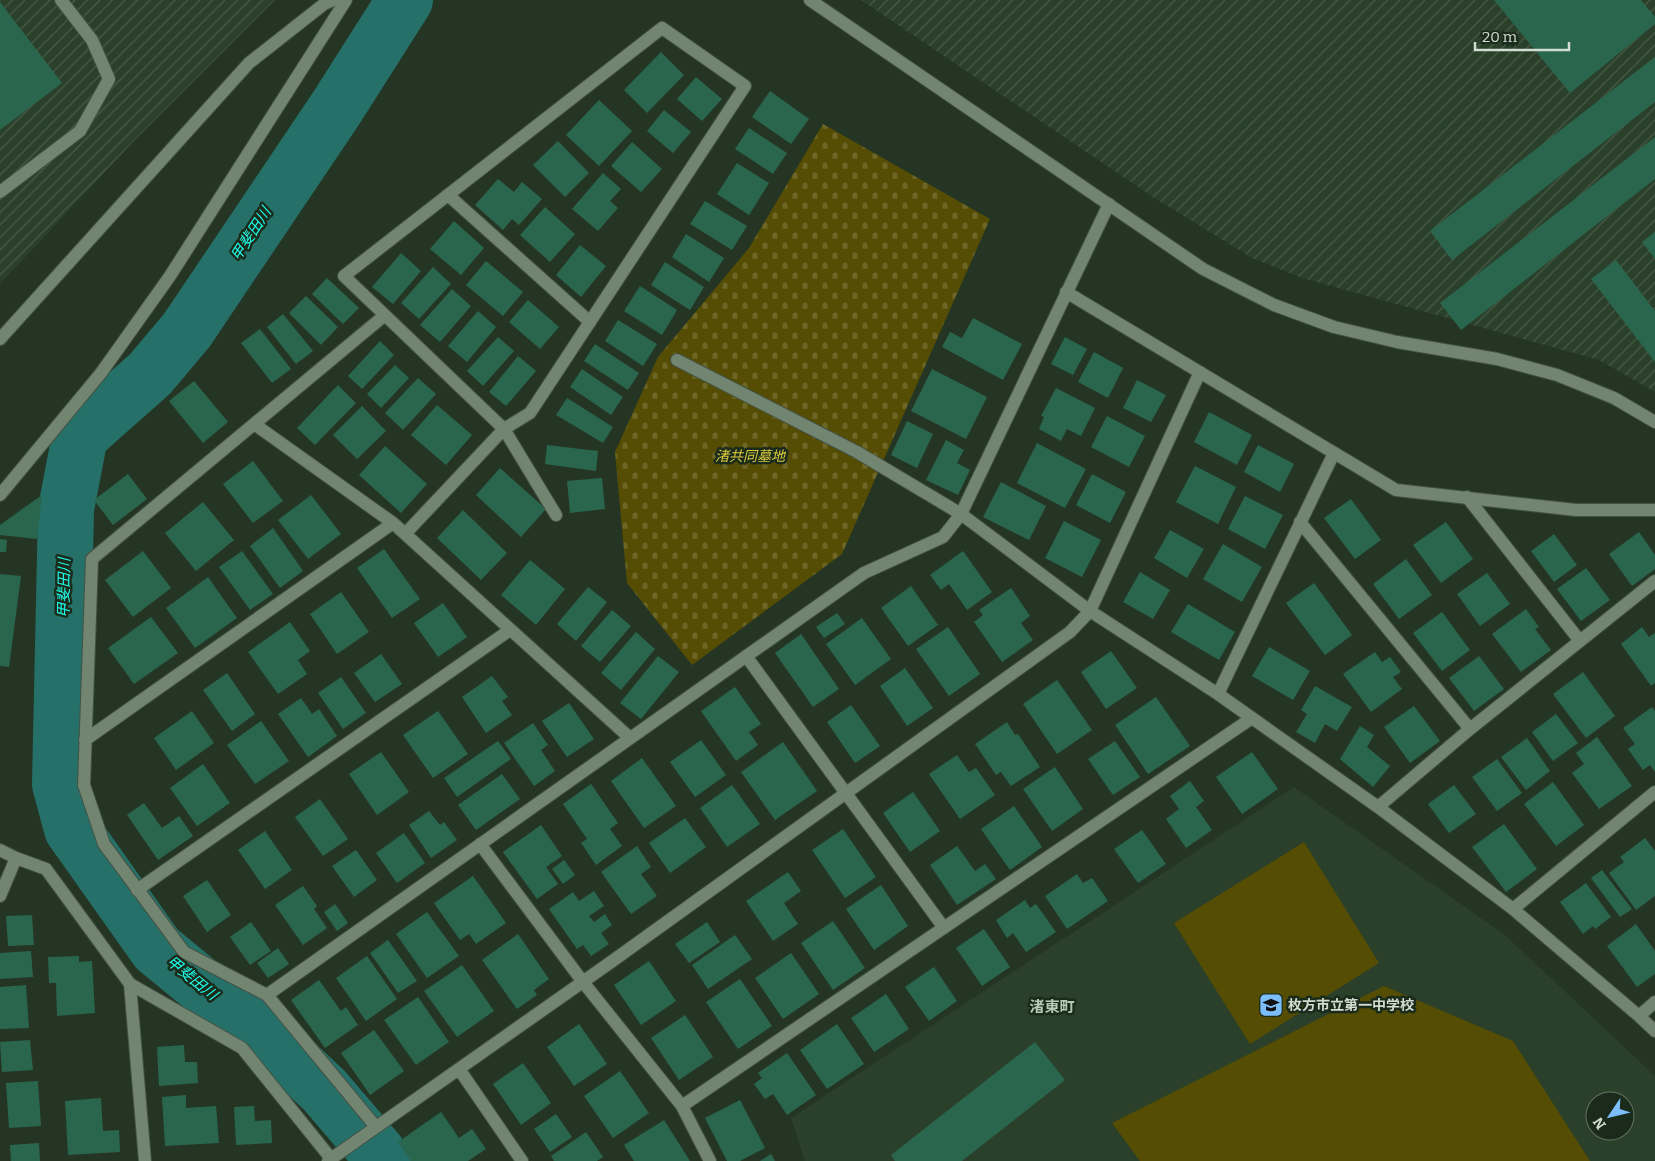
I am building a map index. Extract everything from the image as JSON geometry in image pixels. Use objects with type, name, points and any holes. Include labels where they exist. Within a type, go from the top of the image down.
[{"type":"street","points":[[0,192],[80,130],[109,79],[92,40],[61,0]]},
{"type":"street","points":[[0,339],[249,63],[324,4],[334,0]]},
{"type":"street","points":[[0,495],[101,373],[170,276],[346,0]]},
{"type":"street","points":[[810,0],[1203,269],[1274,305],[1343,329],[1398,342],[1497,359],[1557,376],[1614,398],[1655,422]]},
{"type":"street","points":[[405,534],[504,429],[530,413],[745,86],[662,28],[344,276],[504,429],[556,515]]},
{"type":"street","points":[[448,195],[590,322]]},
{"type":"street","points":[[267,995],[864,572],[943,537],[960,514],[1109,204]]},
{"type":"street","points":[[1066,292],[1396,490],[1576,510],[1655,510]]},
{"type":"street","points":[[372,1129],[267,995],[184,952],[104,844],[84,785],[92,559],[385,315]]},
{"type":"street","points":[[677,360],[857,452],[960,514],[1090,611],[1218,694],[1378,807],[1513,910],[1655,1031]]},
{"type":"street","points":[[0,850],[46,869],[130,984],[242,1048],[333,1158],[583,982],[1070,632],[1090,611],[1200,372]]},
{"type":"street","points":[[254,424],[393,523],[630,738]]},
{"type":"street","points":[[1218,694],[1334,453]]},
{"type":"street","points":[[1467,497],[1580,641]]},
{"type":"street","points":[[1300,522],[1470,729]]},
{"type":"street","points":[[86,740],[393,523]]},
{"type":"street","points":[[1378,807],[1470,729],[1655,581]]},
{"type":"street","points":[[137,890],[510,630]]},
{"type":"street","points":[[746,656],[944,928]]},
{"type":"street","points":[[682,1106],[1252,718]]},
{"type":"street","points":[[1513,910],[1655,792]]},
{"type":"street","points":[[480,844],[583,982],[682,1106],[710,1161]]},
{"type":"street","points":[[0,896],[16,858]]},
{"type":"street","points":[[130,984],[145,1161]]},
{"type":"street","points":[[1639,1016],[1655,1002]]},
{"type":"street","points":[[458,1069],[522,1161]]},
{"type":"shaded area","points":[[0,0],[275,0],[132,143],[0,284]]},
{"type":"shaded area","points":[[861,0],[1655,0],[1655,392],[1599,360],[1302,278],[1252,258],[1153,197]]},
{"type":"shaded area","name":"枚方市立第一中学校","points":[[1294,787],[1505,935],[1655,1076],[1655,1161],[805,1161],[791,1118]]},
{"type":"green space","name":"渚共同墓地","points":[[823,124],[990,219],[842,554],[692,665],[627,583],[615,452],[658,357],[749,248]]},
{"type":"green space","points":[[1304,842],[1379,963],[1250,1044],[1174,923]]},
{"type":"green space","points":[[1384,986],[1513,1041],[1590,1161],[1140,1161],[1112,1123]]},
{"type":"building","points":[[1494,0],[1641,0],[1655,17],[1655,24],[1570,93]]},
{"type":"building","points":[[0,2],[62,83],[0,130]]},
{"type":"building","points":[[661,52],[684,75],[647,113],[624,90]]},
{"type":"building","points":[[1655,57],[1655,102],[1452,260],[1430,231]]},
{"type":"building","points":[[696,77],[722,99],[702,121],[677,99]]},
{"type":"building","points":[[770,91],[809,119],[791,144],[752,117]]},
{"type":"building","points":[[599,100],[632,131],[599,166],[566,135]]},
{"type":"building","points":[[664,110],[691,132],[673,153],[647,131]]},
{"type":"building","points":[[749,128],[787,153],[773,174],[735,149]]},
{"type":"building","points":[[1655,137],[1655,179],[1461,330],[1440,303]]},
{"type":"building","points":[[558,141],[589,173],[565,197],[533,165]]},
{"type":"building","points":[[632,142],[662,169],[641,192],[611,166]]},
{"type":"building","points":[[737,163],[769,183],[749,215],[717,194]]},
{"type":"building","points":[[603,173],[621,189],[610,201],[618,208],[598,231],[572,209]]},
{"type":"building","points":[[498,179],[514,192],[522,182],[542,199],[519,225],[512,219],[503,230],[475,205]]},
{"type":"building","points":[[705,201],[747,226],[732,250],[690,224]]},
{"type":"building","points":[[545,207],[575,234],[550,262],[520,235]]},
{"type":"building","points":[[454,221],[484,248],[461,275],[430,249]]},
{"type":"building","points":[[1655,232],[1655,259],[1642,242]]},
{"type":"building","points":[[686,234],[724,258],[709,282],[672,257]]},
{"type":"building","points":[[580,245],[606,266],[581,297],[556,275]]},
{"type":"building","points":[[401,253],[421,271],[393,304],[372,287]]},
{"type":"building","points":[[1616,260],[1655,311],[1655,362],[1591,279]]},
{"type":"building","points":[[486,261],[523,292],[503,316],[466,285]]},
{"type":"building","points":[[665,262],[704,287],[690,310],[651,285]]},
{"type":"building","points":[[433,267],[451,284],[419,319],[401,303]]},
{"type":"building","points":[[327,278],[359,308],[343,324],[312,294]]},
{"type":"building","points":[[640,286],[677,310],[662,335],[624,311]]},
{"type":"building","points":[[452,289],[471,306],[440,342],[420,325]]},
{"type":"building","points":[[306,296],[338,327],[321,345],[289,313]]},
{"type":"building","points":[[528,300],[559,327],[540,349],[509,322]]},
{"type":"building","points":[[478,311],[496,327],[467,362],[448,346]]},
{"type":"building","points":[[283,314],[313,351],[296,364],[267,327]]},
{"type":"building","points":[[973,318],[1022,344],[1003,380],[942,347],[950,332],[962,338]]},
{"type":"building","points":[[618,320],[657,344],[643,366],[605,341]]},
{"type":"building","points":[[260,329],[291,369],[272,383],[241,343]]},
{"type":"building","points":[[498,337],[514,351],[483,386],[467,371]]},
{"type":"building","points":[[1065,337],[1087,349],[1073,375],[1051,364]]},
{"type":"building","points":[[380,341],[394,355],[362,389],[348,376]]},
{"type":"building","points":[[595,344],[639,373],[628,390],[584,361]]},
{"type":"building","points":[[1094,352],[1123,368],[1108,398],[1078,382]]},
{"type":"building","points":[[518,356],[536,371],[506,406],[489,392]]},
{"type":"building","points":[[395,365],[409,378],[381,408],[367,394]]},
{"type":"building","points":[[582,369],[623,397],[611,415],[570,387]]},
{"type":"building","points":[[932,369],[987,397],[966,439],[911,411]]},
{"type":"building","points":[[418,378],[436,394],[403,430],[385,413]]},
{"type":"building","points":[[1137,380],[1166,395],[1151,422],[1123,408]]},
{"type":"building","points":[[194,381],[228,422],[203,443],[169,401]]},
{"type":"building","points":[[338,385],[356,403],[315,445],[297,428]]},
{"type":"building","points":[[1056,388],[1095,408],[1081,436],[1067,429],[1061,441],[1039,429],[1044,417],[1041,416]]},
{"type":"building","points":[[567,398],[613,427],[603,443],[556,415]]},
{"type":"building","points":[[437,405],[472,435],[446,465],[411,435]]},
{"type":"building","points":[[362,406],[386,431],[357,459],[333,435]]},
{"type":"building","points":[[1209,412],[1252,435],[1237,465],[1194,442]]},
{"type":"building","points":[[1107,416],[1145,436],[1129,467],[1091,447]]},
{"type":"building","points":[[907,421],[933,434],[917,468],[891,455]]},
{"type":"building","points":[[946,440],[964,450],[957,463],[970,470],[958,495],[926,480]]},
{"type":"building","points":[[1037,443],[1086,469],[1065,508],[1017,483]]},
{"type":"building","points":[[547,445],[598,451],[596,471],[545,464]]},
{"type":"building","points":[[1258,445],[1294,464],[1280,492],[1244,472]]},
{"type":"building","points":[[385,446],[427,484],[401,513],[359,475]]},
{"type":"building","points":[[253,461],[283,501],[253,523],[223,484]]},
{"type":"building","points":[[1195,466],[1236,487],[1218,524],[1176,502]]},
{"type":"building","points":[[500,468],[546,509],[521,537],[476,495]]},
{"type":"building","points":[[128,474],[147,499],[113,525],[94,500]]},
{"type":"building","points":[[1092,474],[1126,492],[1110,523],[1076,505]]},
{"type":"building","points":[[602,478],[605,509],[570,513],[567,481]]},
{"type":"building","points":[[1001,482],[1046,506],[1029,540],[983,517]]},
{"type":"building","points":[[42,495],[37,539],[0,535],[0,525]]},
{"type":"building","points":[[311,495],[341,534],[308,559],[278,520]]},
{"type":"building","points":[[1245,496],[1283,515],[1265,549],[1228,529]]},
{"type":"building","points":[[1351,499],[1381,540],[1355,559],[1324,518]]},
{"type":"building","points":[[203,502],[234,540],[196,571],[165,533]]},
{"type":"building","points":[[463,510],[507,553],[481,580],[437,538]]},
{"type":"building","points":[[1064,521],[1101,540],[1082,577],[1045,558]]},
{"type":"building","points":[[1446,522],[1473,559],[1441,583],[1413,545]]},
{"type":"building","points":[[273,528],[303,571],[280,588],[250,546]]},
{"type":"building","points":[[1170,530],[1204,549],[1187,578],[1154,558]]},
{"type":"building","points":[[1639,532],[1655,555],[1655,569],[1632,586],[1609,554]]},
{"type":"building","points":[[1554,534],[1577,565],[1554,582],[1531,551]]},
{"type":"building","points":[[0,539],[7,540],[6,552],[0,552]]},
{"type":"building","points":[[1223,544],[1262,567],[1242,602],[1203,579]]},
{"type":"building","points":[[384,549],[420,599],[392,618],[357,568]]},
{"type":"building","points":[[143,551],[171,588],[133,617],[105,580]]},
{"type":"building","points":[[242,551],[273,594],[250,610],[219,567]]},
{"type":"building","points":[[963,551],[992,592],[967,610],[949,584],[941,590],[930,575]]},
{"type":"building","points":[[1406,559],[1432,595],[1399,619],[1373,584]]},
{"type":"building","points":[[530,560],[565,589],[536,625],[501,595]]},
{"type":"building","points":[[1586,568],[1610,600],[1581,621],[1557,589]]},
{"type":"building","points":[[1140,572],[1170,590],[1153,619],[1123,602]]},
{"type":"building","points":[[1487,573],[1510,604],[1480,626],[1457,594]]},
{"type":"building","points":[[0,574],[21,576],[9,667],[0,666]]},
{"type":"building","points":[[208,577],[237,618],[195,648],[166,608]]},
{"type":"building","points":[[1314,583],[1352,635],[1325,655],[1286,603]]},
{"type":"building","points":[[911,586],[938,625],[908,646],[881,608]]},
{"type":"building","points":[[588,587],[607,602],[576,641],[557,624]]},
{"type":"building","points":[[1011,588],[1030,616],[1021,623],[1033,640],[1002,662],[974,622],[983,615],[979,610]]},
{"type":"building","points":[[341,592],[369,632],[337,654],[310,614]]},
{"type":"building","points":[[443,603],[467,637],[438,657],[414,623]]},
{"type":"building","points":[[1188,604],[1235,632],[1219,660],[1171,632]]},
{"type":"building","points":[[1526,609],[1539,627],[1535,629],[1551,650],[1521,672],[1492,634]]},
{"type":"building","points":[[612,610],[631,626],[600,662],[581,646]]},
{"type":"building","points":[[1442,612],[1470,650],[1442,671],[1413,633]]},
{"type":"building","points":[[837,613],[845,624],[824,638],[816,627]]},
{"type":"building","points":[[151,617],[178,653],[134,684],[108,648]]},
{"type":"building","points":[[862,618],[891,659],[855,685],[826,644]]},
{"type":"building","points":[[290,622],[310,651],[298,660],[307,674],[278,694],[248,652]]},
{"type":"building","points":[[948,627],[980,674],[949,696],[916,649]]},
{"type":"building","points":[[1642,627],[1649,637],[1655,633],[1655,683],[1651,686],[1621,644]]},
{"type":"building","points":[[636,632],[655,649],[621,690],[601,673]]},
{"type":"building","points":[[801,634],[839,689],[813,707],[775,653]]},
{"type":"building","points":[[1269,647],[1310,671],[1293,700],[1252,676]]},
{"type":"building","points":[[1111,651],[1137,688],[1106,709],[1081,672]]},
{"type":"building","points":[[1375,652],[1382,662],[1390,657],[1401,672],[1393,677],[1402,689],[1371,712],[1343,674]]},
{"type":"building","points":[[381,654],[402,684],[375,702],[354,673]]},
{"type":"building","points":[[658,656],[679,672],[641,719],[620,703]]},
{"type":"building","points":[[1479,656],[1504,689],[1474,711],[1449,678]]},
{"type":"building","points":[[905,668],[933,708],[907,726],[880,686]]},
{"type":"building","points":[[1583,672],[1615,716],[1586,738],[1553,694]]},
{"type":"building","points":[[227,673],[255,714],[232,731],[203,690]]},
{"type":"building","points":[[492,676],[508,697],[502,701],[512,715],[486,733],[462,697]]},
{"type":"building","points":[[341,677],[366,713],[343,729],[318,693]]},
{"type":"building","points":[[1057,680],[1092,730],[1057,754],[1023,704]]},
{"type":"building","points":[[1315,686],[1352,707],[1337,731],[1325,724],[1315,743],[1296,732],[1307,714],[1301,710]]},
{"type":"building","points":[[735,687],[761,724],[749,732],[758,745],[736,761],[701,711]]},
{"type":"building","points":[[1156,697],[1190,746],[1148,774],[1115,725]]},
{"type":"building","points":[[301,698],[312,714],[319,709],[337,736],[308,757],[278,714]]},
{"type":"building","points":[[569,703],[594,739],[567,757],[542,721]]},
{"type":"building","points":[[851,705],[880,746],[855,763],[827,722]]},
{"type":"building","points":[[1414,706],[1440,741],[1410,763],[1384,727]]},
{"type":"building","points":[[1652,707],[1655,711],[1655,772],[1650,765],[1643,770],[1628,749],[1635,744],[1623,728]]},
{"type":"building","points":[[192,711],[214,743],[176,770],[154,738]]},
{"type":"building","points":[[438,711],[468,754],[433,778],[403,735]]},
{"type":"building","points":[[1556,714],[1578,743],[1553,761],[1532,732]]},
{"type":"building","points":[[261,721],[289,761],[255,784],[227,745]]},
{"type":"building","points":[[1007,722],[1015,735],[1018,734],[1040,767],[1011,786],[1001,772],[996,775],[975,744]]},
{"type":"building","points":[[533,723],[548,745],[541,750],[555,771],[534,786],[504,743]]},
{"type":"building","points":[[1360,726],[1374,735],[1367,747],[1390,766],[1373,787],[1340,759]]},
{"type":"building","points":[[1597,737],[1632,786],[1599,809],[1572,773],[1584,764],[1576,753]]},
{"type":"building","points":[[1527,738],[1550,771],[1526,790],[1501,757]]},
{"type":"building","points":[[701,740],[726,775],[695,797],[670,762]]},
{"type":"building","points":[[498,741],[511,759],[457,797],[444,778]]},
{"type":"building","points":[[1115,741],[1140,777],[1113,795],[1088,759]]},
{"type":"building","points":[[783,742],[817,791],[775,820],[741,772]]},
{"type":"building","points":[[381,752],[409,792],[377,815],[349,774]]},
{"type":"building","points":[[1252,752],[1278,789],[1242,814],[1216,777]]},
{"type":"building","points":[[957,755],[969,772],[976,768],[995,795],[960,819],[929,774]]},
{"type":"building","points":[[642,758],[676,806],[644,828],[611,781]]},
{"type":"building","points":[[1497,759],[1522,793],[1497,811],[1472,777]]},
{"type":"building","points":[[203,764],[230,803],[197,826],[170,788]]},
{"type":"building","points":[[1055,767],[1083,809],[1052,831],[1023,789]]},
{"type":"building","points":[[502,774],[520,799],[476,830],[458,805]]},
{"type":"building","points":[[1190,781],[1204,801],[1196,807],[1212,830],[1186,848],[1166,819],[1179,809],[1170,796]]},
{"type":"building","points":[[1553,782],[1584,825],[1556,846],[1524,804]]},
{"type":"building","points":[[591,784],[618,823],[610,829],[622,846],[596,865],[581,843],[587,839],[563,804]]},
{"type":"building","points":[[732,785],[760,824],[727,847],[700,808]]},
{"type":"building","points":[[1454,785],[1476,814],[1449,833],[1428,804]]},
{"type":"building","points":[[913,792],[940,831],[910,852],[883,813]]},
{"type":"building","points":[[320,799],[348,839],[323,856],[295,817]]},
{"type":"building","points":[[144,803],[162,828],[179,816],[193,836],[158,860],[127,815]]},
{"type":"building","points":[[1014,806],[1042,847],[1010,870],[981,829]]},
{"type":"building","points":[[429,811],[440,825],[444,822],[457,840],[431,858],[409,825]]},
{"type":"building","points":[[685,818],[706,847],[670,873],[649,843]]},
{"type":"building","points":[[1504,824],[1537,869],[1506,892],[1472,847]]},
{"type":"building","points":[[541,825],[562,856],[546,867],[558,884],[537,899],[503,852]]},
{"type":"building","points":[[843,829],[876,877],[845,898],[812,850]]},
{"type":"building","points":[[1142,830],[1166,864],[1138,883],[1114,849]]},
{"type":"building","points":[[265,831],[292,870],[265,889],[238,850]]},
{"type":"building","points":[[404,833],[425,863],[397,883],[376,853]]},
{"type":"building","points":[[1645,838],[1655,851],[1655,896],[1636,910],[1609,873],[1624,862],[1620,857]]},
{"type":"building","points":[[637,846],[651,867],[641,874],[657,896],[631,914],[601,872]]},
{"type":"building","points":[[957,846],[975,871],[985,864],[996,879],[957,905],[930,865]]},
{"type":"building","points":[[356,850],[377,880],[354,897],[332,866]]},
{"type":"building","points":[[564,860],[575,875],[563,884],[552,869]]},
{"type":"building","points":[[1602,870],[1632,909],[1620,917],[1591,878]]},
{"type":"building","points":[[788,872],[801,891],[784,903],[798,924],[773,941],[746,901]]},
{"type":"building","points":[[1077,874],[1083,883],[1092,878],[1108,901],[1067,929],[1045,896]]},
{"type":"building","points":[[473,876],[506,923],[476,944],[469,934],[460,940],[434,903]]},
{"type":"building","points":[[207,880],[231,915],[207,932],[183,896]]},
{"type":"building","points":[[1586,883],[1611,917],[1595,929],[1593,926],[1583,934],[1560,902]]},
{"type":"building","points":[[881,885],[908,926],[874,950],[846,909]]},
{"type":"building","points":[[303,886],[317,906],[314,909],[327,928],[303,945],[275,905]]},
{"type":"building","points":[[594,891],[604,906],[589,916],[594,922],[605,914],[612,925],[601,933],[609,944],[591,956],[583,945],[577,949],[549,909],[573,892],[579,901]]},
{"type":"building","points":[[1025,900],[1030,908],[1036,904],[1056,932],[1026,952],[1013,933],[1007,938],[996,920]]},
{"type":"building","points":[[335,904],[348,923],[337,931],[324,912]]},
{"type":"building","points":[[427,912],[459,956],[427,978],[396,934]]},
{"type":"building","points":[[32,915],[34,945],[8,946],[6,916]]},
{"type":"building","points":[[833,921],[865,968],[833,990],[801,943]]},
{"type":"building","points":[[251,922],[271,951],[250,965],[230,937]]},
{"type":"building","points":[[707,922],[720,942],[689,963],[675,944]]},
{"type":"building","points":[[1636,924],[1655,951],[1655,974],[1637,987],[1607,946]]},
{"type":"building","points":[[984,929],[1010,967],[982,986],[956,948]]},
{"type":"building","points":[[518,934],[549,979],[534,990],[537,995],[517,1009],[482,960]]},
{"type":"building","points":[[735,935],[752,959],[708,989],[692,965]]},
{"type":"building","points":[[388,940],[417,981],[398,993],[370,953]]},
{"type":"building","points":[[278,948],[289,964],[268,978],[257,963]]},
{"type":"building","points":[[31,951],[33,977],[0,979],[0,953]]},
{"type":"building","points":[[791,953],[819,994],[783,1019],[755,978]]},
{"type":"building","points":[[79,956],[79,962],[92,961],[95,1013],[57,1016],[56,983],[49,983],[48,957]]},
{"type":"building","points":[[367,956],[397,999],[366,1021],[336,978]]},
{"type":"building","points":[[649,961],[676,1001],[641,1025],[614,985]]},
{"type":"building","points":[[462,965],[494,1011],[457,1037],[424,991]]},
{"type":"building","points":[[934,967],[957,1001],[929,1021],[905,987]]},
{"type":"building","points":[[740,979],[772,1026],[738,1049],[706,1002]]},
{"type":"building","points":[[319,980],[341,1011],[346,1007],[358,1025],[325,1048],[291,1000]]},
{"type":"building","points":[[26,985],[29,1028],[0,1029],[0,987]]},
{"type":"building","points":[[886,994],[909,1029],[874,1052],[851,1018]]},
{"type":"building","points":[[418,997],[449,1042],[416,1065],[384,1020]]},
{"type":"building","points":[[685,1015],[713,1057],[679,1080],[651,1038]]},
{"type":"building","points":[[579,1024],[607,1064],[574,1086],[547,1047]]},
{"type":"building","points":[[837,1024],[864,1064],[827,1089],[800,1050]]},
{"type":"building","points":[[374,1030],[404,1071],[370,1095],[341,1053]]},
{"type":"building","points":[[30,1040],[33,1070],[2,1072],[0,1042]]},
{"type":"building","points":[[1035,1042],[1065,1080],[962,1161],[895,1161],[891,1155]]},
{"type":"building","points":[[184,1045],[185,1062],[197,1062],[198,1083],[159,1086],[157,1047]]},
{"type":"building","points":[[787,1053],[816,1095],[787,1115],[773,1094],[765,1099],[754,1084],[762,1078],[758,1073]]},
{"type":"building","points":[[523,1063],[551,1103],[521,1125],[493,1084]]},
{"type":"building","points":[[620,1071],[649,1113],[613,1138],[584,1096]]},
{"type":"building","points":[[38,1081],[41,1126],[9,1128],[6,1083]]},
{"type":"building","points":[[186,1095],[186,1108],[216,1106],[219,1143],[165,1146],[162,1097]]},
{"type":"building","points":[[101,1098],[103,1131],[119,1130],[120,1152],[68,1155],[65,1101]]},
{"type":"building","points":[[740,1100],[765,1148],[740,1161],[727,1161],[705,1118]]},
{"type":"building","points":[[254,1106],[255,1121],[271,1120],[272,1143],[236,1145],[234,1107]]},
{"type":"building","points":[[441,1112],[459,1138],[472,1129],[486,1149],[468,1161],[411,1161],[398,1142]]},
{"type":"building","points":[[556,1114],[572,1137],[550,1152],[534,1129]]},
{"type":"building","points":[[664,1120],[690,1161],[634,1161],[624,1145]]},
{"type":"building","points":[[586,1132],[603,1157],[597,1161],[554,1161],[551,1156]]},
{"type":"building","points":[[39,1143],[40,1161],[11,1161],[10,1145]]},
{"type":"building","points":[[771,1154],[775,1161],[760,1161]]},
{"type":"waterway","name":"甲斐田川","points":[[383,1161],[324,1090],[291,1059],[157,949],[72,829],[60,784],[66,509],[80,436],[150,374],[187,330],[337,107],[405,0]]},
{"type":"place","name":"枚方市立第一中学校","points":[[1271,1005]]},
{"type":"district","name":"渚東町","points":[[1052,1007]]}]
